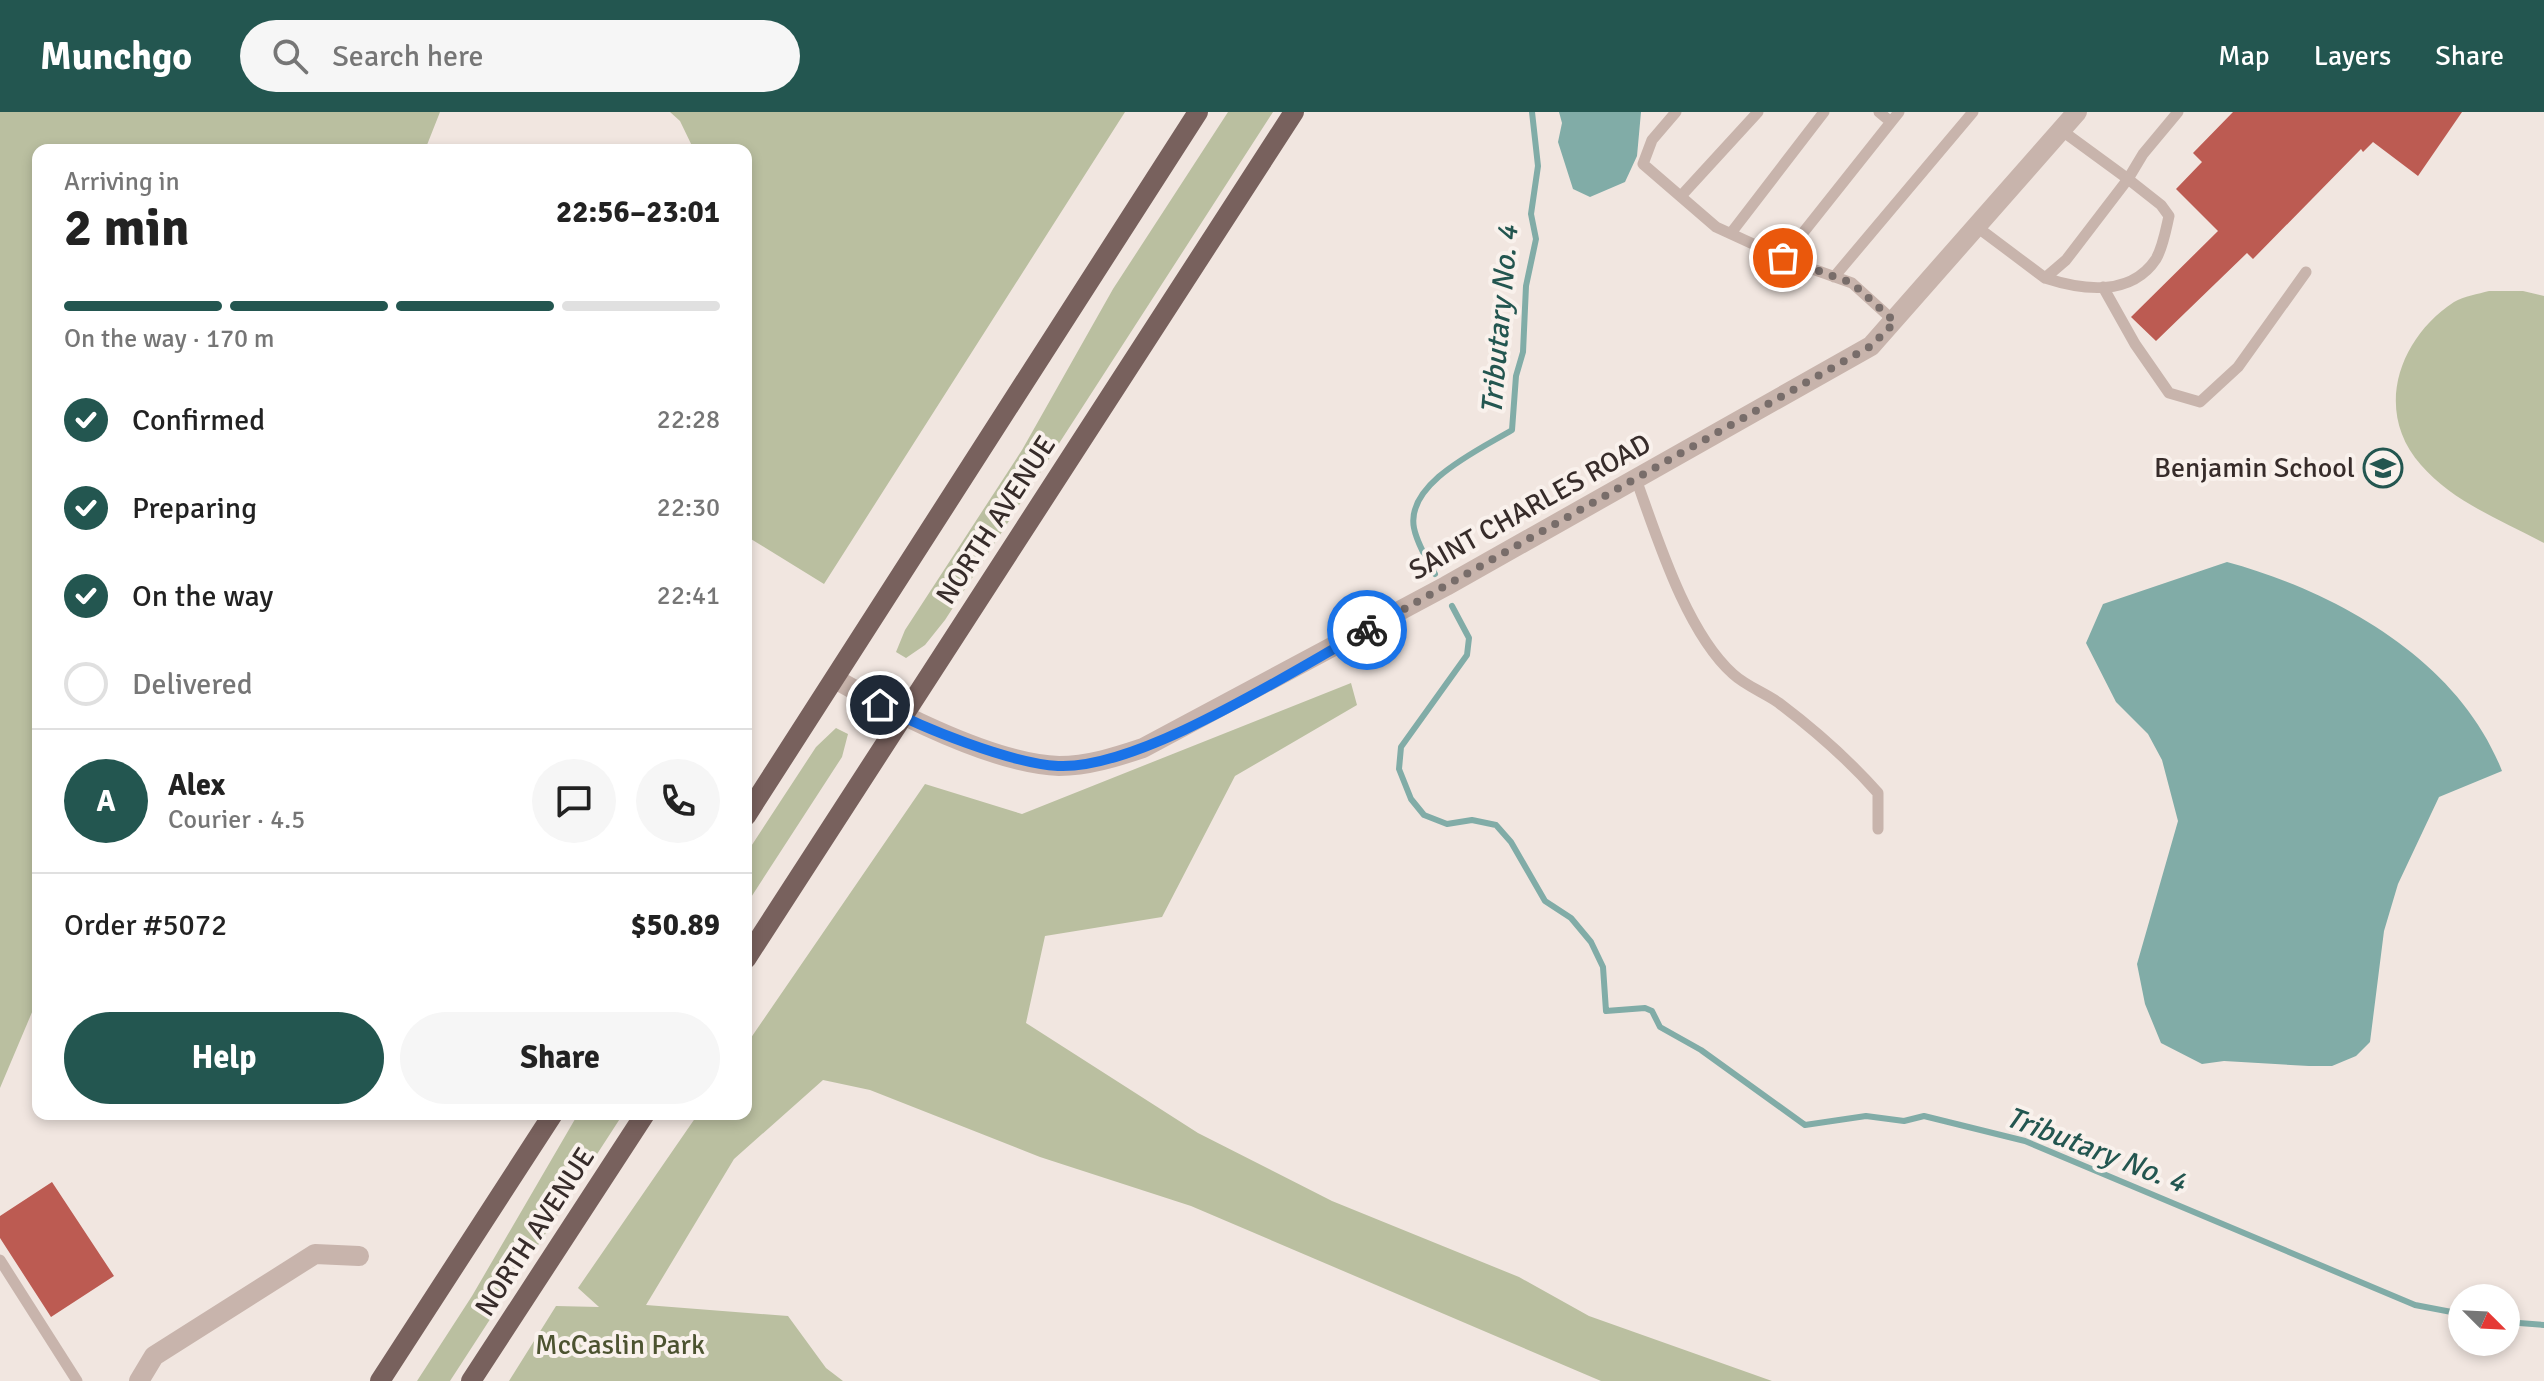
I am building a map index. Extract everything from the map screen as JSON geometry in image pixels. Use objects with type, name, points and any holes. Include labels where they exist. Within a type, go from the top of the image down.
[{"type":"main road","name":"NORTH AVENUE","points":[[752,807],[1198,112]]},
{"type":"main road","name":"NORTH AVENUE","points":[[752,950],[1294,112]]},
{"type":"main road","name":"NORTH AVENUE","points":[[380,1381],[549,1120]]},
{"type":"main road","name":"NORTH AVENUE","points":[[471,1381],[641,1120]]},
{"type":"street","name":"SAINT CHARLES ROAD","points":[[835,679],[903,717],[1017,758],[1058,766],[1096,763],[1143,748],[1446,586],[1871,346],[2077,112]]},
{"type":"street","points":[[139,1381],[154,1356],[315,1254],[359,1256]]},
{"type":"lane","points":[[1676,112],[1652,140],[1643,164],[1716,227],[1783,258],[1852,283],[1895,322]]},
{"type":"lane","points":[[1681,196],[1758,112]]},
{"type":"lane","points":[[1731,233],[1824,112]]},
{"type":"lane","points":[[1783,258],[1895,117],[1879,112]]},
{"type":"lane","points":[[1834,277],[1973,112]]},
{"type":"lane","points":[[2045,278],[2066,260],[2128,179],[2143,154],[2178,112]]},
{"type":"lane","points":[[1977,227],[2045,278],[2068,285],[2116,287],[2155,259],[2169,216],[2161,205],[2061,130]]},
{"type":"lane","points":[[2103,287],[2135,344],[2169,393],[2200,402],[2238,367],[2306,272]]},
{"type":"lane","points":[[1636,479],[1666,560],[1698,628],[1733,673],[1777,702],[1843,754],[1878,793],[1878,829]]},
{"type":"lane","points":[[0,1260],[77,1381]]},
{"type":"green space","points":[[0,112],[440,112],[427,144],[32,144],[32,1012],[0,1088]]},
{"type":"green space","points":[[670,112],[1125,112],[824,584],[752,540],[752,144],[691,144],[680,121]]},
{"type":"green space","points":[[1228,112],[1273,112],[945,620],[925,645],[906,658],[896,652],[905,630],[1022,450],[1113,289]]},
{"type":"green space","points":[[2489,291],[2523,291],[2544,296],[2544,543],[2448,490],[2421,465],[2406,444],[2398,422],[2396,399],[2399,377],[2419,335],[2454,302]]},
{"type":"green space","name":"McCaslin Park","points":[[1351,683],[1357,705],[1235,776],[1162,917],[1045,936],[1026,1023],[1198,1133],[1332,1201],[1519,1277],[1589,1316],[1772,1381],[1601,1381],[1191,1206],[1040,1157],[870,1090],[823,1080],[734,1159],[646,1305],[788,1316],[826,1368],[843,1381],[509,1381],[556,1306],[599,1307],[578,1288],[694,1120],[752,1120],[752,1036],[925,784],[1022,814]]},
{"type":"green space","points":[[836,728],[848,734],[842,757],[752,896],[752,845],[816,747]]},
{"type":"green space","points":[[575,1120],[619,1120],[450,1381],[417,1381],[472,1296]]},
{"type":"water","points":[[1559,112],[1641,112],[1637,156],[1625,182],[1590,197],[1573,189],[1558,142],[1562,123]]},
{"type":"water","points":[[2227,562],[2310,592],[2390,636],[2425,664],[2456,696],[2482,731],[2502,771],[2439,797],[2398,884],[2384,931],[2370,1042],[2356,1056],[2332,1066],[2224,1061],[2202,1064],[2161,1043],[2145,1004],[2137,964],[2178,821],[2162,760],[2148,734],[2116,702],[2086,643],[2103,604]]},
{"type":"building","points":[[2233,112],[2462,112],[2418,176],[2373,142],[2363,152],[2361,149],[2253,259],[2247,253],[2156,341],[2131,317],[2218,231],[2176,189],[2202,162],[2193,153]]},
{"type":"building","points":[[52,1182],[114,1276],[51,1317],[0,1238],[0,1216]]},
{"type":"waterway","name":"Tributary No. 4","points":[[1435,574],[1414,528],[1414,512],[1421,496],[1448,469],[1512,430],[1516,376],[1523,352],[1526,286],[1536,239],[1531,214],[1538,166],[1532,112]]},
{"type":"waterway","name":"Tributary No. 4","points":[[1452,606],[1469,638],[1467,655],[1401,747],[1399,769],[1411,799],[1424,815],[1447,824],[1472,820],[1496,825],[1511,842],[1545,901],[1571,918],[1591,942],[1603,967],[1606,1011],[1645,1008],[1652,1011],[1660,1027],[1701,1050],[1805,1125],[1866,1116],[1904,1121],[1924,1116],[2025,1141],[2415,1305],[2448,1311]]},
{"type":"waterway","name":"Tributary No. 4","points":[[2520,1323],[2544,1325]]},
{"type":"way so far","points":[[1367,630],[1871,346],[1895,322],[1852,283],[1783,258]]},
{"type":"place","name":"Benjamin School","points":[[2383,468]]},
{"type":"route","points":[[880,705],[903,717],[1017,758],[1058,766],[1096,763],[1143,748],[1367,630]]}]
